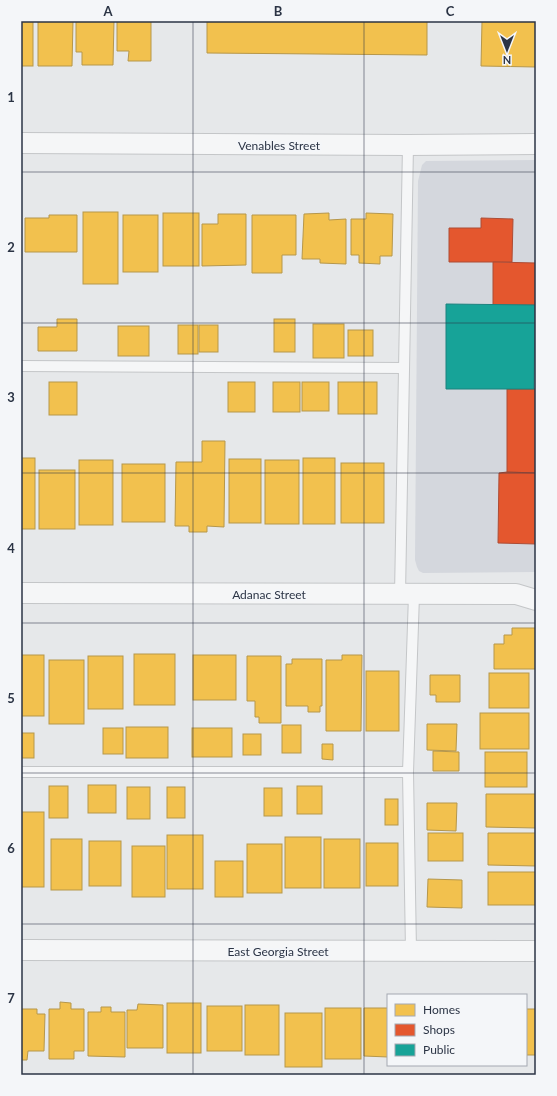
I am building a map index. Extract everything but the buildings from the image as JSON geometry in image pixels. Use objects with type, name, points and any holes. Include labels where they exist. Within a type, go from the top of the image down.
[{"type":"street","name":"Venables Street","points":[[21,144],[536,144]]},
{"type":"street","name":"Adanac Street","points":[[21,593],[516,594],[536,588]]},
{"type":"street","name":"Adanac Street","points":[[516,594],[536,600]]},
{"type":"street","name":"East Georgia Street","points":[[21,950],[536,951]]},
{"type":"lane","points":[[408,145],[404,368],[411,951]]},
{"type":"lane","points":[[21,366],[404,368]]},
{"type":"lane","points":[[21,772],[408,772]]},
{"type":"shaded area","points":[[536,160],[536,572],[423,573],[419,571],[415,560],[418,181],[422,165],[426,161]]}]
